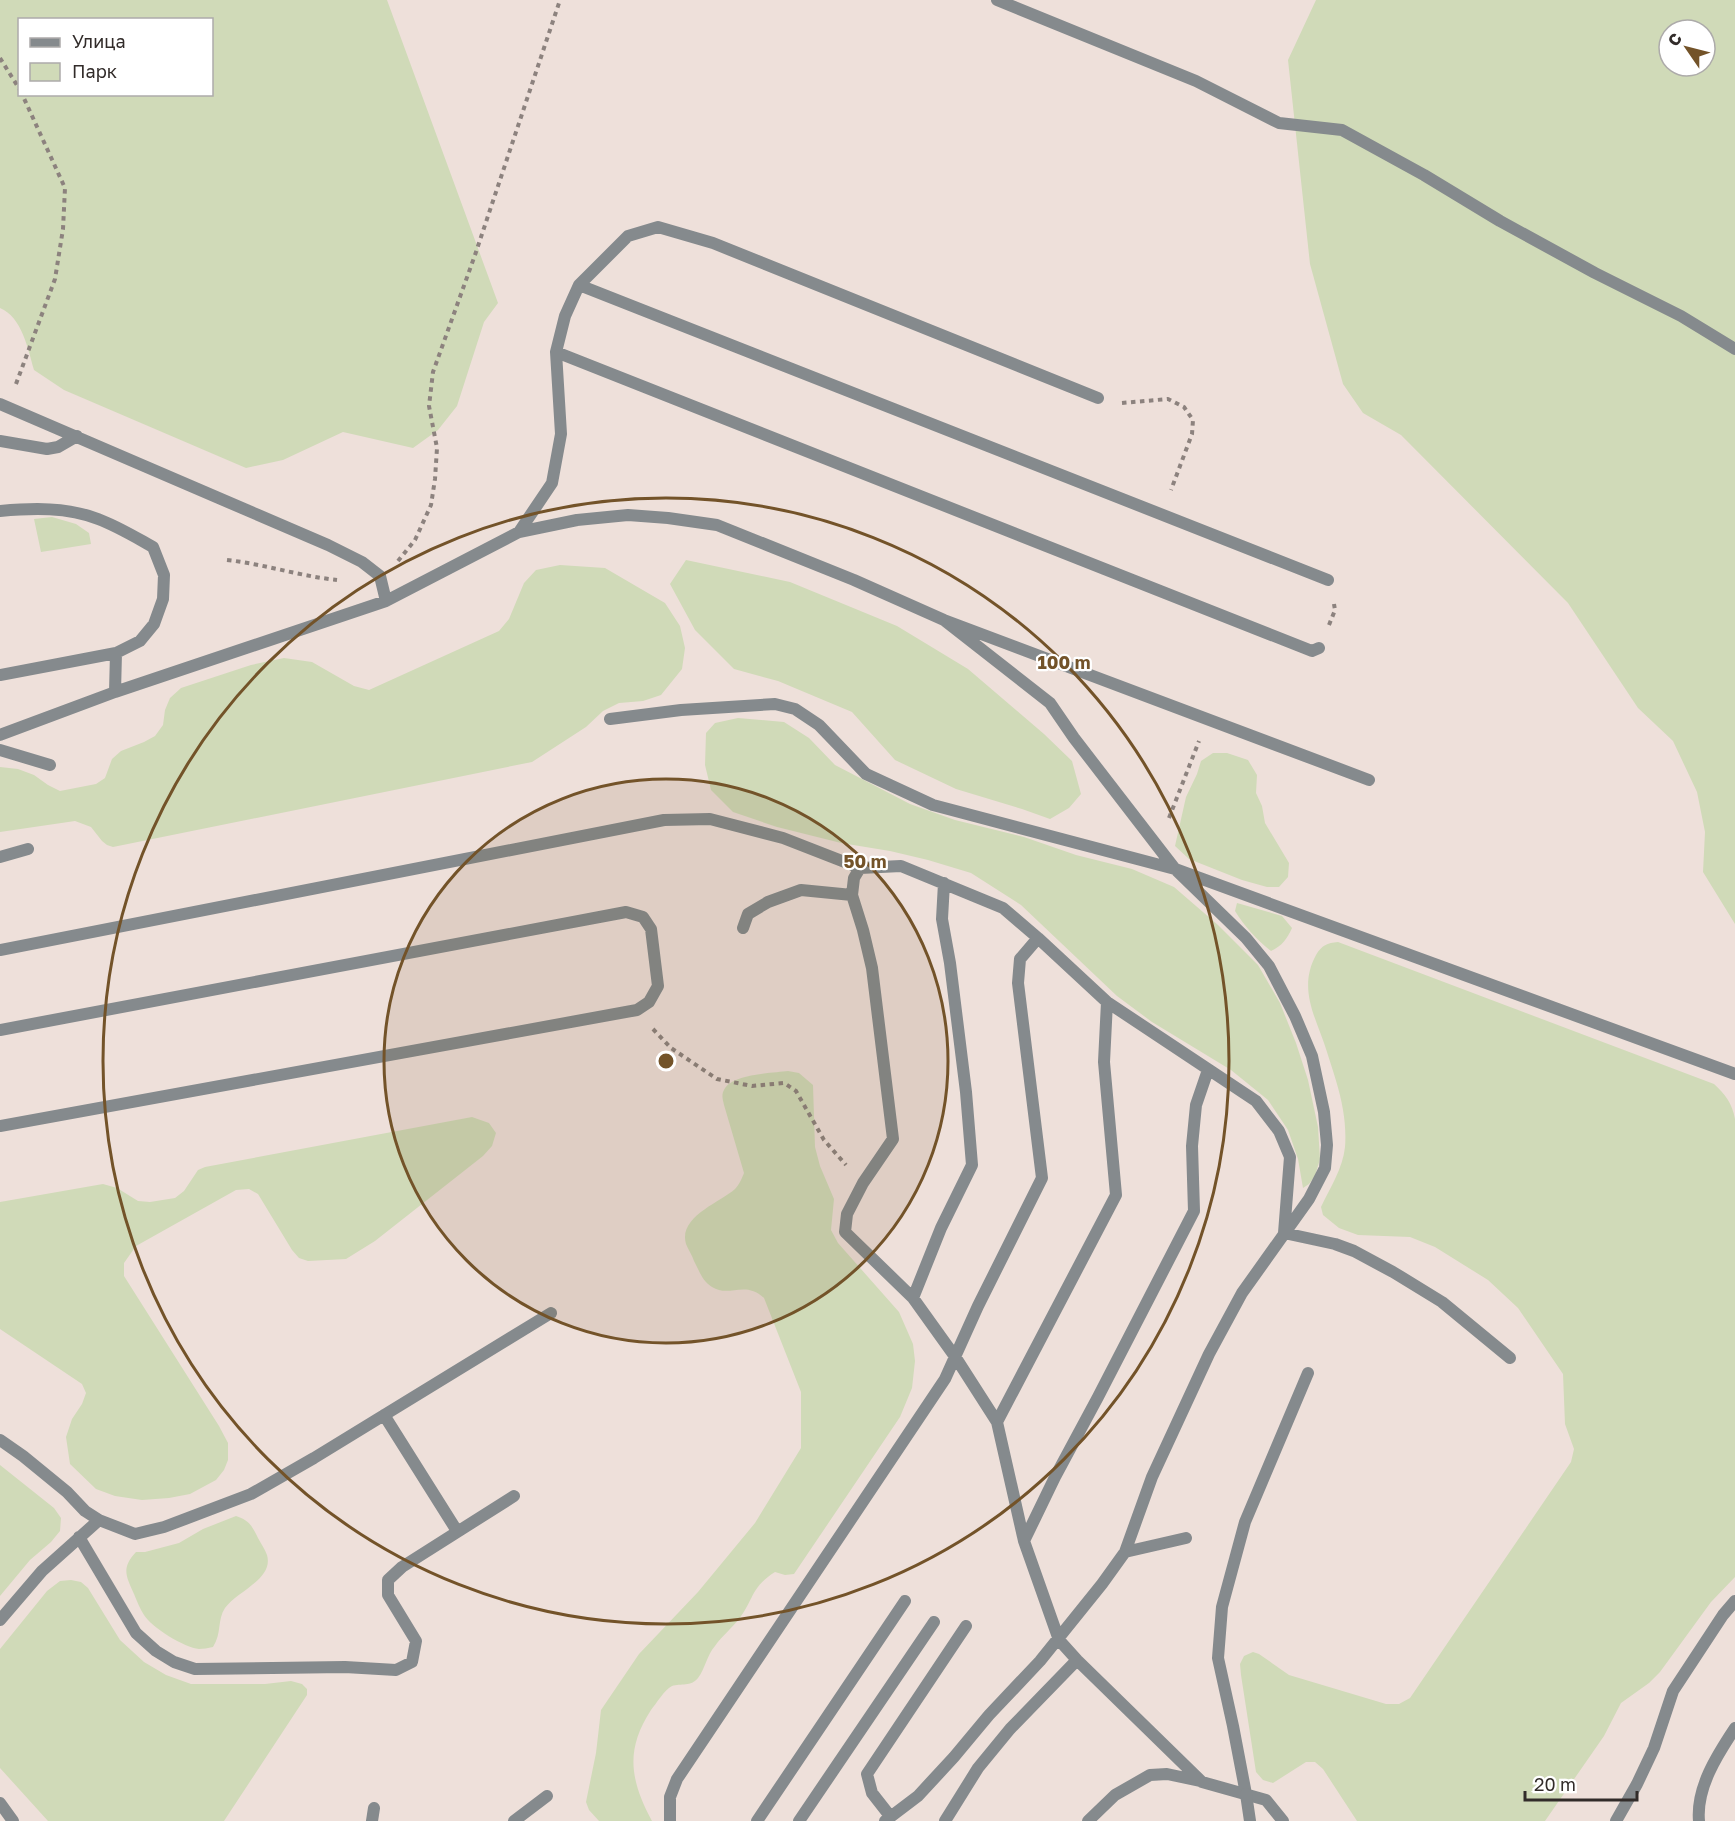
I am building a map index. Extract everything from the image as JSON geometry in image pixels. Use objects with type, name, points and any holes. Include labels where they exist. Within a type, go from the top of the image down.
[{"type":"street","points":[[997,0],[1196,81],[1279,123],[1342,130],[1424,175],[1509,226],[1681,316],[1735,349]]},
{"type":"street","points":[[519,532],[552,483],[561,434],[556,352],[565,316],[579,285],[628,237],[658,227],[713,243],[1098,398]]},
{"type":"street","points":[[579,285],[1328,580]]},
{"type":"street","points":[[556,352],[1312,651],[1319,648]]},
{"type":"street","points":[[4,406],[328,545],[362,562],[380,576],[386,601]]},
{"type":"street","points":[[0,441],[46,449],[58,447],[77,436]]},
{"type":"street","points":[[0,511],[49,509],[98,519],[153,547],[164,575],[163,599],[154,624],[140,641],[116,653],[0,675]]},
{"type":"street","points":[[0,735],[116,692],[386,601],[519,532],[578,520],[628,515],[717,525],[854,580],[944,620],[1369,780]]},
{"type":"street","points":[[944,620],[1050,703],[1074,738],[1175,869],[1246,938],[1269,966],[1295,1016],[1312,1056],[1324,1112],[1327,1145],[1325,1168],[1309,1199],[1242,1293],[1209,1354],[1152,1477],[1125,1552],[1059,1640],[989,1715],[918,1797],[888,1819],[872,1793],[867,1774],[966,1626]]},
{"type":"street","points":[[116,653],[116,692]]},
{"type":"street","points":[[610,719],[681,710],[774,704],[795,710],[819,725],[867,774],[933,805],[1175,869],[1735,1074]]},
{"type":"street","points":[[0,750],[50,765]]},
{"type":"street","points":[[0,950],[664,820],[710,819],[783,838],[860,868],[901,866],[1003,908],[1107,1002],[1256,1101],[1279,1131],[1290,1157],[1284,1233]]},
{"type":"street","points":[[0,857],[28,849]]},
{"type":"street","points":[[860,868],[854,878],[852,896],[872,968],[893,1139],[863,1183],[847,1214],[845,1232],[913,1298],[956,1358],[997,1422],[1024,1542],[1059,1640],[1202,1782]]},
{"type":"street","points":[[913,1298],[941,1228],[972,1165],[963,1068],[942,919],[944,884]]},
{"type":"street","points":[[743,928],[748,914],[768,902],[801,890],[852,896]]},
{"type":"street","points":[[0,1030],[626,912],[643,917],[651,929],[658,986],[649,1002],[637,1010],[0,1125]]},
{"type":"street","points":[[670,1821],[670,1797],[676,1779],[939,1388],[956,1358],[978,1306],[1042,1178],[1018,983],[1020,959],[1038,938]]},
{"type":"street","points":[[997,1422],[1116,1195],[1104,1062],[1107,1002]]},
{"type":"street","points":[[1024,1542],[1055,1477],[1194,1212],[1195,1182],[1192,1146],[1196,1105],[1208,1070]]},
{"type":"street","points":[[1284,1233],[1335,1244],[1354,1251],[1412,1283],[1442,1302],[1510,1358]]},
{"type":"street","points":[[0,1440],[67,1492],[86,1511],[99,1520],[135,1534],[164,1527],[251,1494],[551,1313]]},
{"type":"street","points":[[1250,1821],[1218,1658],[1222,1607],[1245,1522],[1308,1373]]},
{"type":"street","points":[[384,1415],[458,1532]]},
{"type":"street","points":[[79,1537],[136,1634],[156,1651],[174,1662],[195,1669],[345,1667],[396,1670],[412,1662],[416,1641],[388,1595],[388,1580],[402,1568],[514,1496]]},
{"type":"street","points":[[0,1620],[42,1571],[99,1520]]},
{"type":"street","points":[[1125,1552],[1186,1538]]},
{"type":"street","points":[[757,1821],[905,1601]]},
{"type":"street","points":[[1616,1821],[1654,1748],[1673,1691],[1723,1615],[1735,1601]]},
{"type":"street","points":[[799,1821],[934,1622]]},
{"type":"street","points":[[945,1821],[978,1768],[1010,1729],[1077,1660]]},
{"type":"street","points":[[1699,1821],[1698,1808],[1701,1793],[1723,1747],[1735,1728]]},
{"type":"street","points":[[1088,1821],[1115,1795],[1150,1775],[1167,1774],[1266,1800],[1283,1821]]},
{"type":"street","points":[[514,1821],[547,1796]]},
{"type":"street","points":[[0,1803],[13,1821]]},
{"type":"street","points":[[372,1821],[374,1808]]},
{"type":"path","points":[[227,560],[244,561],[301,575],[360,582],[380,576],[400,560],[415,540],[431,504],[435,478],[437,448],[429,406],[433,372],[475,255],[560,0]]},
{"type":"path","points":[[0,58],[18,87]]},
{"type":"path","points":[[4,406],[55,279],[63,229],[65,188],[23,96]]},
{"type":"path","points":[[1098,398],[1119,404],[1168,399],[1184,407],[1193,420],[1192,434],[1162,514]]},
{"type":"path","points":[[1319,648],[1335,610],[1334,596],[1328,580]]},
{"type":"path","points":[[1158,847],[1208,718]]},
{"type":"path","points":[[637,1010],[671,1048],[717,1078],[752,1086],[784,1083],[796,1090],[824,1140],[863,1183]]},
{"type":"green space","points":[[0,0],[387,0],[498,303],[484,322],[457,406],[438,430],[413,448],[343,432],[283,460],[246,468],[64,390],[34,370],[23,334],[8,312],[0,308]]},
{"type":"green space","points":[[1316,0],[1735,0],[1735,924],[1703,872],[1705,832],[1697,792],[1673,741],[1638,708],[1568,603],[1401,435],[1363,413],[1343,384],[1310,264],[1288,60]]},
{"type":"green space","points":[[52,517],[76,524],[89,533],[91,544],[41,552],[34,519]]},
{"type":"green space","points":[[686,560],[790,582],[897,626],[968,669],[1044,734],[1072,761],[1081,794],[1069,808],[1050,819],[956,789],[895,760],[852,712],[778,681],[734,669],[695,630],[670,584]]},
{"type":"green space","points":[[560,565],[605,568],[665,603],[680,626],[685,648],[682,669],[661,695],[643,701],[619,703],[603,711],[586,727],[532,762],[113,847],[102,841],[91,827],[75,821],[0,832],[0,767],[18,769],[34,775],[60,791],[96,784],[105,778],[112,759],[121,751],[155,736],[163,725],[165,710],[170,698],[181,688],[251,665],[284,658],[312,662],[354,686],[369,690],[499,631],[509,619],[524,583],[536,570]]},
{"type":"green space","points":[[738,718],[784,722],[809,738],[835,765],[910,804],[955,820],[1024,837],[1076,855],[1132,869],[1174,887],[1218,925],[1258,965],[1280,1003],[1308,1080],[1318,1127],[1320,1159],[1315,1176],[1309,1184],[1303,1188],[1298,1159],[1288,1130],[1268,1100],[1231,1070],[1152,1022],[1117,996],[1021,905],[971,873],[928,860],[841,843],[777,827],[733,812],[711,790],[705,765],[706,733],[715,723]]},
{"type":"green space","points":[[1213,753],[1227,753],[1248,760],[1257,775],[1256,793],[1262,806],[1265,823],[1289,863],[1288,877],[1279,887],[1267,887],[1242,880],[1189,859],[1175,846],[1186,797],[1201,761]]},
{"type":"green space","points":[[1237,903],[1282,916],[1292,928],[1286,939],[1271,951],[1239,917],[1235,911]]},
{"type":"green space","points":[[1338,942],[1714,1084],[1728,1099],[1734,1113],[1735,1577],[1711,1602],[1660,1672],[1621,1703],[1604,1736],[1545,1821],[1357,1821],[1323,1769],[1315,1762],[1306,1762],[1273,1783],[1263,1780],[1256,1772],[1241,1675],[1240,1664],[1244,1656],[1253,1652],[1259,1654],[1289,1675],[1386,1704],[1399,1704],[1410,1698],[1571,1462],[1574,1449],[1565,1424],[1563,1374],[1518,1308],[1488,1280],[1435,1247],[1410,1237],[1358,1235],[1339,1228],[1323,1215],[1321,1207],[1342,1163],[1345,1128],[1338,1088],[1308,992],[1308,980],[1320,949],[1325,945]]},
{"type":"green space","points":[[788,1071],[799,1073],[813,1085],[815,1147],[820,1166],[834,1199],[831,1230],[838,1243],[899,1312],[913,1344],[915,1361],[912,1388],[900,1417],[794,1574],[785,1575],[775,1572],[761,1583],[739,1619],[712,1650],[698,1678],[689,1684],[669,1688],[651,1710],[637,1738],[634,1765],[639,1792],[652,1821],[599,1821],[589,1810],[586,1802],[596,1753],[601,1710],[639,1654],[698,1592],[755,1523],[801,1448],[801,1392],[764,1298],[750,1290],[725,1291],[709,1285],[701,1275],[686,1244],[685,1234],[694,1218],[735,1189],[744,1173],[724,1105],[722,1096],[724,1090],[728,1085],[743,1077]]},
{"type":"green space","points":[[472,1117],[489,1123],[496,1133],[492,1146],[483,1156],[375,1241],[346,1259],[308,1261],[299,1258],[258,1194],[249,1189],[236,1190],[136,1246],[124,1263],[124,1276],[219,1426],[228,1443],[228,1460],[216,1480],[190,1494],[142,1500],[115,1496],[96,1489],[70,1464],[66,1437],[72,1419],[86,1393],[82,1384],[0,1329],[0,1202],[103,1184],[117,1188],[138,1201],[150,1202],[175,1198],[184,1191],[198,1170],[205,1167]]},
{"type":"green space","points":[[0,1465],[54,1508],[61,1518],[60,1531],[30,1560],[0,1596]]},
{"type":"green space","points":[[236,1516],[244,1519],[252,1527],[267,1555],[268,1563],[260,1578],[225,1608],[218,1637],[213,1647],[193,1648],[169,1636],[148,1620],[129,1582],[126,1572],[128,1563],[136,1552],[145,1552],[179,1543],[203,1529]]},
{"type":"green space","points":[[60,1581],[81,1582],[88,1588],[120,1640],[144,1662],[166,1675],[191,1684],[265,1684],[291,1681],[302,1684],[307,1689],[307,1695],[224,1821],[48,1821],[0,1768],[0,1649],[47,1591]]}]
